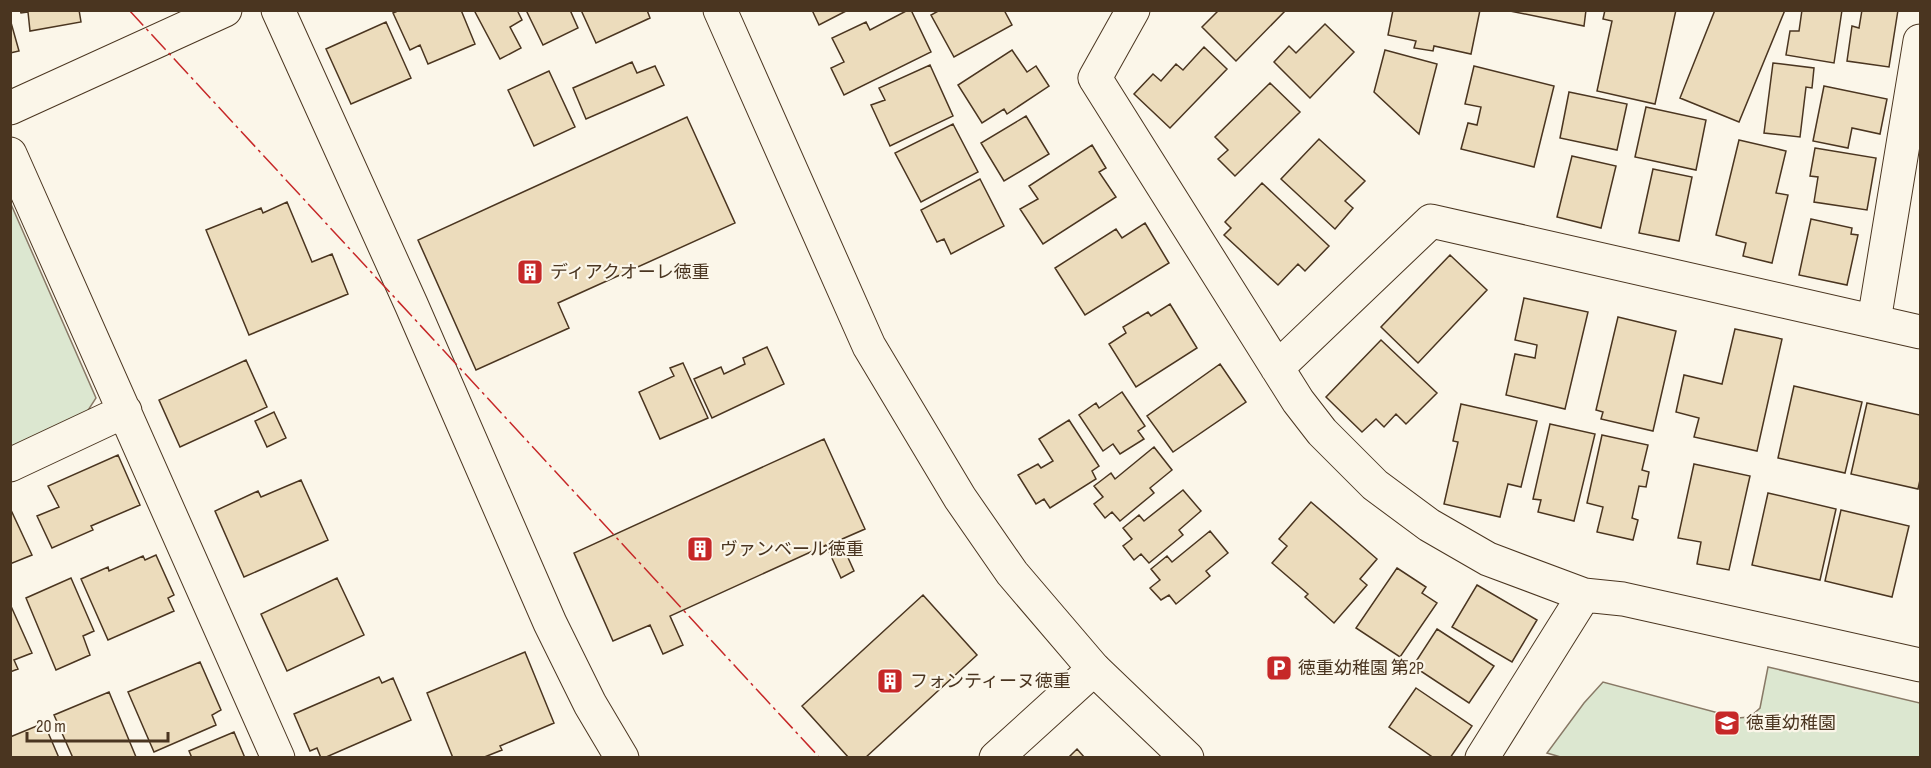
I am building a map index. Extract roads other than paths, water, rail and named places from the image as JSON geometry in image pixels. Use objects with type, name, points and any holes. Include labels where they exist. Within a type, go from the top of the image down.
[{"type":"street","points":[[10,108],[225,10]]},
{"type":"street","points":[[278,10],[411,304],[550,623],[590,704],[622,758]]},
{"type":"street","points":[[720,10],[869,346],[960,498],[1005,564],[1094,669],[1187,758]]},
{"type":"street","points":[[1133,10],[1095,78],[1298,401],[1322,432],[1375,485],[1429,525],[1488,559],[1584,595],[1623,599],[1920,665]]},
{"type":"street","points":[[1874,321],[1920,41]]},
{"type":"street","points":[[10,154],[278,758]]},
{"type":"street","points":[[1277,368],[1431,221],[1920,332]]},
{"type":"street","points":[[10,465],[125,411]]},
{"type":"street","points":[[1482,758],[1584,595]]},
{"type":"street","points":[[996,758],[1094,669]]},
{"type":"place","name":"ディアクオーレ徳重","points":[[530,272]]},
{"type":"place","name":"ヴァンベール徳重","points":[[700,549]]},
{"type":"place","name":"徳重幼稚園 第2P","points":[[1279,668]]},
{"type":"place","name":"フォンティーヌ徳重","points":[[890,681]]},
{"type":"place","name":"徳重幼稚園","points":[[1727,723]]}]
